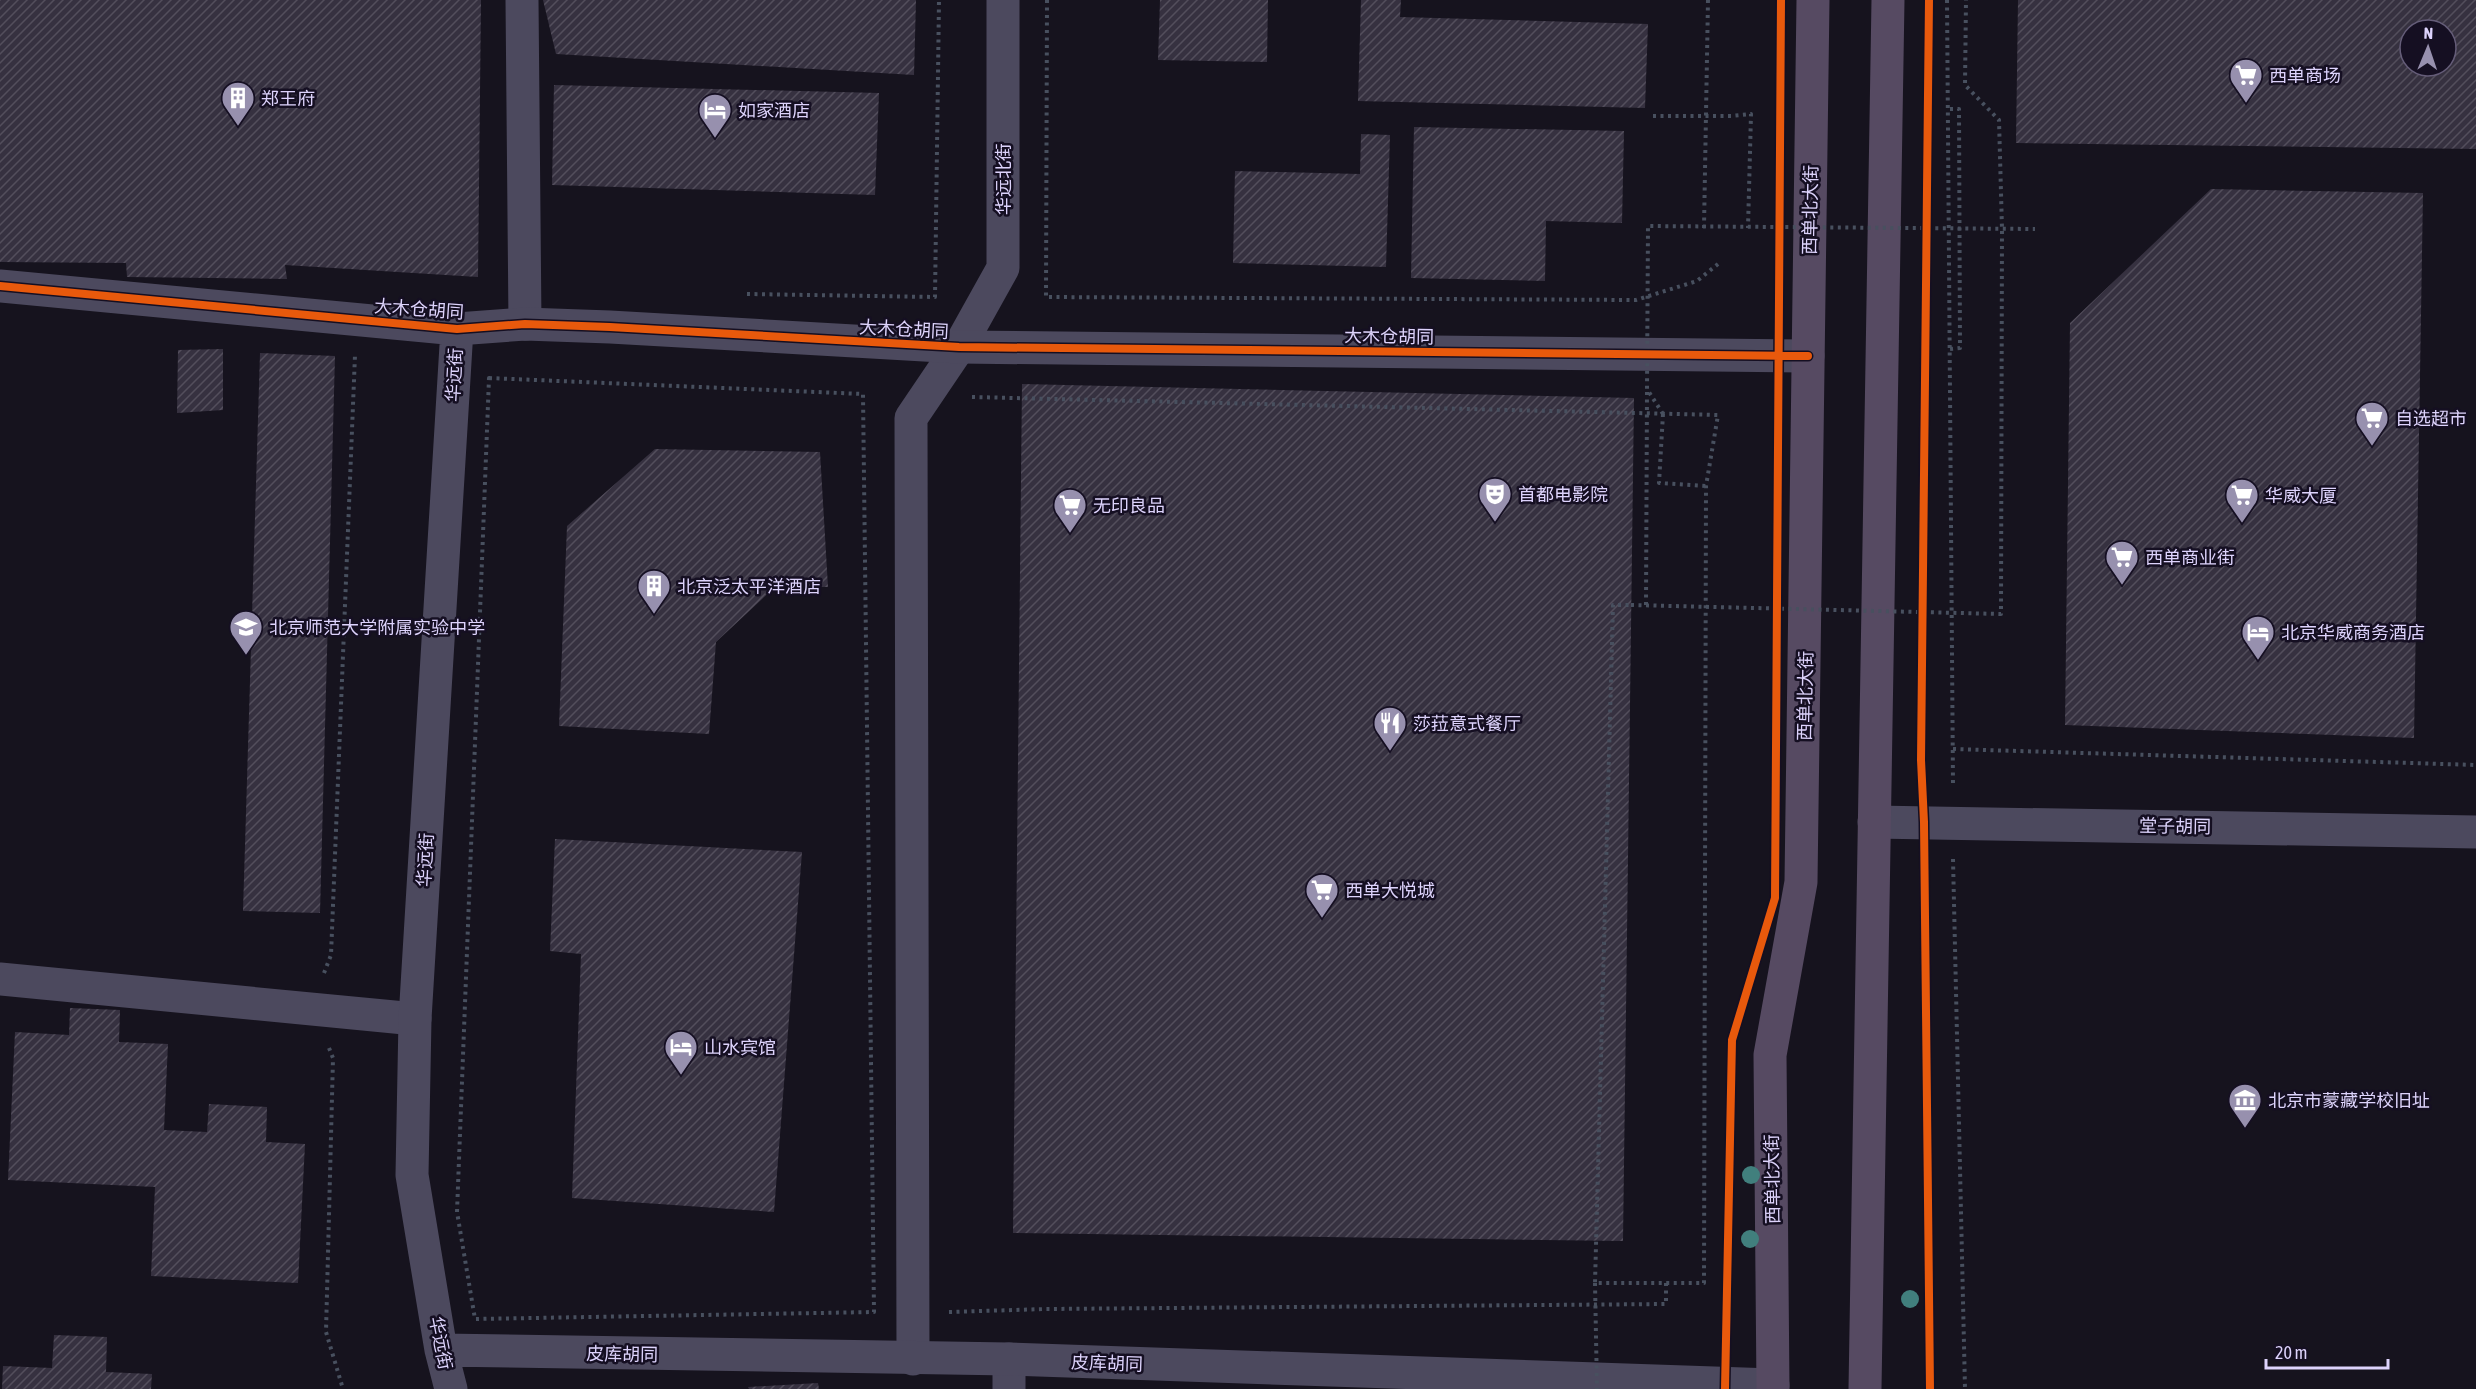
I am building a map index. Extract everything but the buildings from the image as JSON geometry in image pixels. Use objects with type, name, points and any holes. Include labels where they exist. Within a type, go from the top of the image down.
[{"type":"main road","name":"西单北大街","points":[[1773,1387],[1770,1055],[1801,882],[1813,0]]},
{"type":"main road","points":[[1865,1389],[1888,0]]},
{"type":"street","points":[[522,0],[525,324]]},
{"type":"street","name":"华远北街","points":[[914,1359],[911,418],[959,347],[1003,268],[1003,0]]},
{"type":"street","name":"大木仓胡同","points":[[0,286],[457,328],[525,324],[959,347],[1808,356]]},
{"type":"street","name":"华远街","points":[[451,1389],[441,1350],[412,1174],[416,1019],[457,328]]},
{"type":"street","name":"堂子胡同","points":[[1874,822],[2476,832]]},
{"type":"street","points":[[0,979],[416,1019]]},
{"type":"street","name":"皮库胡同","points":[[441,1350],[914,1359],[1009,1374],[1773,1387]]},
{"type":"path","points":[[934,297],[939,0]]},
{"type":"path","points":[[1047,0],[1046,297],[1636,300],[1697,281],[1718,264]]},
{"type":"path","points":[[1704,228],[1708,0]]},
{"type":"path","points":[[1947,0],[1950,109],[1953,822],[1965,1389]]},
{"type":"path","points":[[1597,1389],[1595,1283],[1613,605],[2001,614],[2002,229],[1999,120],[1965,85],[1966,0]]},
{"type":"path","points":[[1950,109],[1959,109],[1960,348],[1950,349]]},
{"type":"path","points":[[1653,116],[1750,114],[1748,228]]},
{"type":"path","points":[[1780,213],[1780,237]]},
{"type":"path","points":[[1926,237],[1927,214]]},
{"type":"path","points":[[1646,605],[1648,226],[2035,229]]},
{"type":"path","points":[[324,974],[331,955],[355,373]]},
{"type":"path","points":[[475,1319],[457,1212],[489,378],[863,394],[874,1312]]},
{"type":"path","points":[[1647,389],[1663,414],[1659,483],[1706,486]]},
{"type":"path","points":[[971,397],[1718,415],[1706,486],[1704,1283],[1666,1281],[1595,1283]]},
{"type":"path","points":[[1777,603],[1777,615]]},
{"type":"path","points":[[1923,606],[1923,618]]},
{"type":"path","points":[[1953,749],[2476,765]]},
{"type":"path","points":[[333,1058],[326,1332],[343,1389]]},
{"type":"path","points":[[940,1312],[1666,1304],[1666,1281]]},
{"type":"cycle path","points":[[1725,1389],[1732,1040],[1775,898],[1781,0]]},
{"type":"cycle path","points":[[1929,0],[1921,760],[1924,822],[1930,1389]]},
{"type":"cycle path","points":[[0,286],[457,329],[525,324],[610,327],[959,347],[1808,356]]},
{"type":"place","name":"西单商场","points":[[2246,104]]},
{"type":"place","name":"郑王府","points":[[238,127]]},
{"type":"place","name":"如家酒店","points":[[715,139]]},
{"type":"place","name":"自选超市","points":[[2372,447]]},
{"type":"place","name":"首都电影院","points":[[1495,523]]},
{"type":"place","name":"华威大厦","points":[[2242,524]]},
{"type":"place","name":"无印良品","points":[[1070,534]]},
{"type":"place","name":"西单商业街","points":[[2122,586]]},
{"type":"place","name":"北京泛太平洋酒店","points":[[654,615]]},
{"type":"place","name":"北京师范大学附属实验中学","points":[[246,656]]},
{"type":"place","name":"北京华威商务酒店","points":[[2258,661]]},
{"type":"place","name":"莎菈意式餐厅","points":[[1390,752]]},
{"type":"place","name":"西单大悦城","points":[[1322,919]]},
{"type":"place","name":"山水宾馆","points":[[681,1076]]},
{"type":"place","name":"北京市蒙藏学校旧址","points":[[2245,1129]]}]
